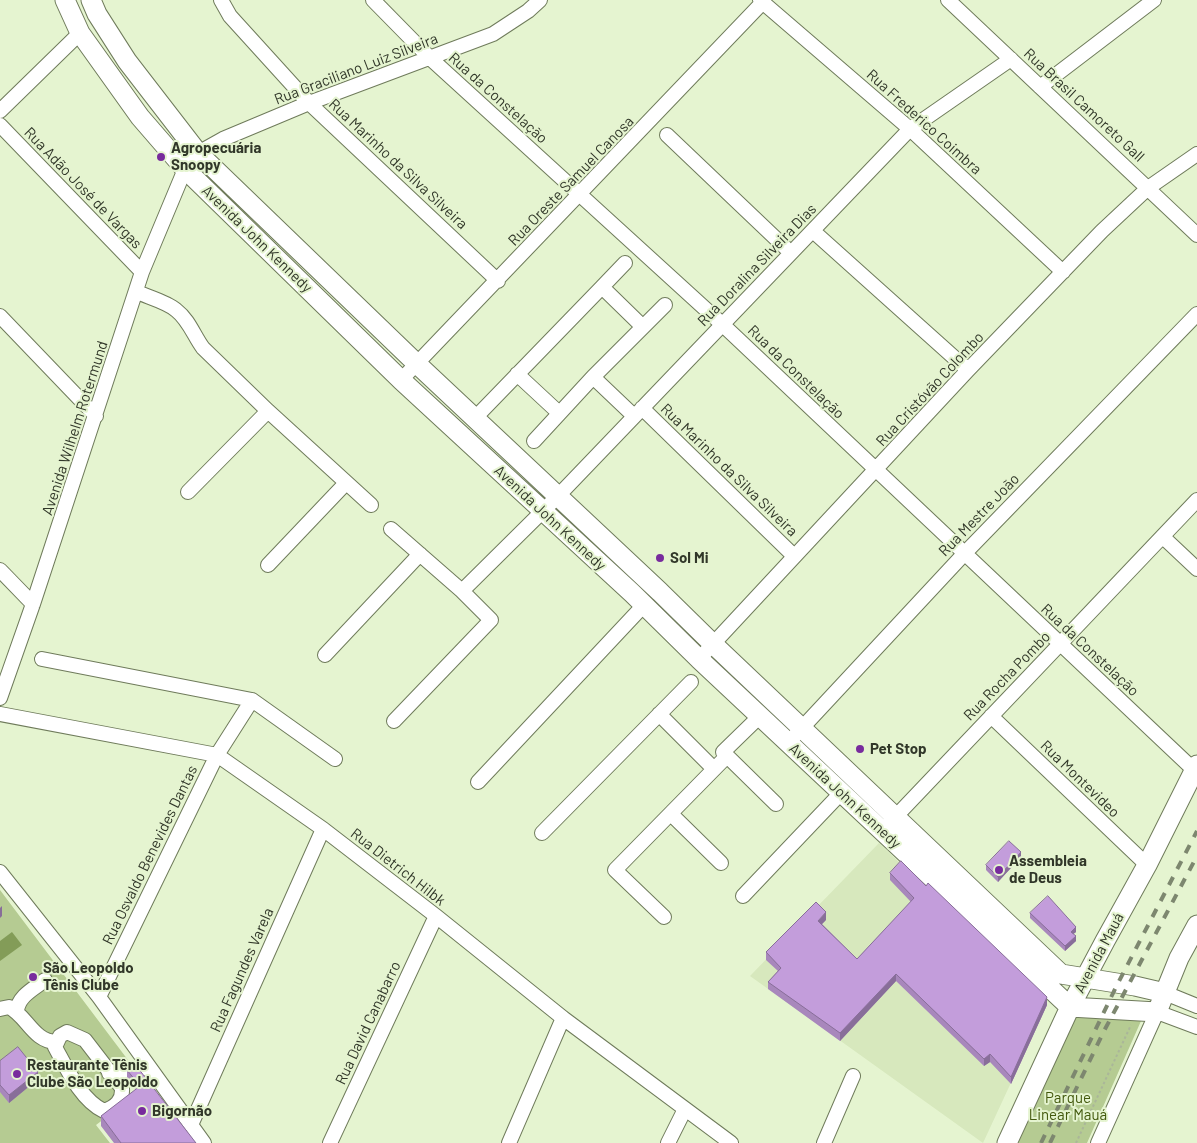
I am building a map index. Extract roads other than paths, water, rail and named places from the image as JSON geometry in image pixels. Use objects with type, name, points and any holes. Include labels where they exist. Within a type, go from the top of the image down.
[{"type":"main road","name":"Avenida John Kennedy","points":[[65,0],[80,33],[140,117],[184,169],[401,380],[644,605],[788,743],[1070,1007]]},
{"type":"main road","name":"Avenida John Kennedy","points":[[91,0],[97,14],[127,61],[198,153],[416,363],[660,592],[1061,974],[1135,986],[1164,993]]},
{"type":"main road","name":"Avenida Mauá","points":[[1007,1143],[1070,1007],[1147,865],[1196,768]]},
{"type":"main road","points":[[1070,1007],[1157,1012],[1179,958],[1197,925]]},
{"type":"street","name":"Rua Marinho da Silva Silveira","points":[[221,0],[230,16],[309,103],[498,281]]},
{"type":"street","name":"Rua da Constelação","points":[[373,0],[430,58],[723,324],[964,554],[1196,768]]},
{"type":"street","name":"Rua Graciliano Luiz Silveira","points":[[184,169],[198,153],[223,139],[309,103],[494,34],[528,11],[540,0]]},
{"type":"street","name":"Rua Brasil Camoreto Gall","points":[[948,0],[1197,235]]},
{"type":"street","points":[[1040,87],[1154,0]]},
{"type":"street","name":"Rua Frederico Coimbra","points":[[761,1],[910,129],[1063,272]]},
{"type":"street","name":"Rua Oreste Samuel Canosa","points":[[401,380],[580,195],[761,1]]},
{"type":"street","points":[[0,111],[80,33]]},
{"type":"street","name":"Rua Doralina Silveira Dias","points":[[462,591],[558,496],[910,129],[1011,59]]},
{"type":"street","name":"Rua Adão José de Vargas","points":[[0,125],[142,272]]},
{"type":"street","points":[[667,135],[791,254]]},
{"type":"street","name":"Rua Cristóvão Colombo","points":[[699,659],[968,370],[1102,231],[1148,188],[1197,154]]},
{"type":"street","name":"Avenida Wilhelm Rotermund","points":[[0,698],[96,416],[142,272],[184,169]]},
{"type":"street","points":[[813,231],[968,370]]},
{"type":"street","points":[[475,418],[625,263]]},
{"type":"street","points":[[602,288],[643,327]]},
{"type":"street","points":[[137,292],[176,309],[191,328],[195,338],[203,348],[268,411],[371,505]]},
{"type":"street","points":[[534,441],[593,377],[665,305]]},
{"type":"street","name":"Rua Mestre João","points":[[788,743],[964,554],[1197,314]]},
{"type":"street","points":[[0,316],[96,416]]},
{"type":"street","points":[[517,374],[559,413]]},
{"type":"street","name":"Rua Marinho da Silva Silveira","points":[[593,377],[638,412],[794,556]]},
{"type":"street","points":[[188,492],[268,411]]},
{"type":"street","points":[[268,565],[346,483]]},
{"type":"street","name":"Rua Rocha Pombo","points":[[882,831],[1197,500]]},
{"type":"street","points":[[391,529],[462,591],[491,620],[394,721]]},
{"type":"street","points":[[1163,537],[1197,570]]},
{"type":"street","points":[[325,655],[420,554]]},
{"type":"street","points":[[0,570],[33,604]]},
{"type":"street","points":[[478,782],[644,605]]},
{"type":"street","points":[[42,659],[252,700],[335,759]]},
{"type":"street","points":[[542,833],[691,682]]},
{"type":"street","name":"Rua Osvaldo Benevides Dantas","points":[[99,997],[217,755],[252,700]]},
{"type":"street","name":"Rua Dietrich Hilbk","points":[[0,714],[217,755],[323,829],[436,916],[562,1018],[731,1143]]},
{"type":"street","points":[[659,714],[714,770]]},
{"type":"street","points":[[760,716],[723,752],[776,804]]},
{"type":"street","name":"Rua Montevideo","points":[[991,716],[1147,865]]},
{"type":"street","points":[[664,916],[615,870],[727,756]]},
{"type":"street","points":[[743,896],[841,793]]},
{"type":"street","points":[[671,814],[721,863]]},
{"type":"street","name":"Rua Fagundes Varela","points":[[191,1125],[323,829]]},
{"type":"street","points":[[0,872],[99,997],[204,1143]]},
{"type":"street","name":"Rua David Canabarro","points":[[330,1143],[436,916]]},
{"type":"street","points":[[17,1011],[22,998],[45,980]]},
{"type":"street","points":[[1164,993],[1197,1006]]},
{"type":"street","points":[[0,1009],[9,1007],[17,1011],[44,1040],[56,1042]]},
{"type":"street","points":[[1098,1143],[1157,1012],[1197,1027]]},
{"type":"street","points":[[508,1143],[562,1018]]},
{"type":"street","points":[[68,1032],[85,1040],[109,1073],[122,1088],[122,1095],[113,1108],[104,1111],[94,1106],[78,1085],[55,1047],[60,1036],[68,1032]]},
{"type":"street","points":[[109,1073],[150,1067]]},
{"type":"street","points":[[824,1143],[853,1076]]},
{"type":"street","points":[[668,1143],[685,1109]]},
{"type":"railway","points":[[1041,1143],[1116,987],[1197,831]]},
{"type":"railway","points":[[1050,1143],[1104,1031],[1197,856]]},
{"type":"place","name":"Agropecuária Snoopy","points":[[161,157]]},
{"type":"place","name":"Sol Mi","points":[[660,558]]},
{"type":"place","name":"Pet Stop","points":[[860,749]]},
{"type":"place","name":"Assembleia de Deus","points":[[999,870]]},
{"type":"place","name":"São Leopoldo Tênis Clube","points":[[33,977]]},
{"type":"place","name":"Restaurante Tênis Clube São Leopoldo","points":[[17,1074]]},
{"type":"place","name":"Bigornão","points":[[142,1111]]},
{"type":"park label","name":"Parque Linear Mauá","points":[[1068,1106]]}]
